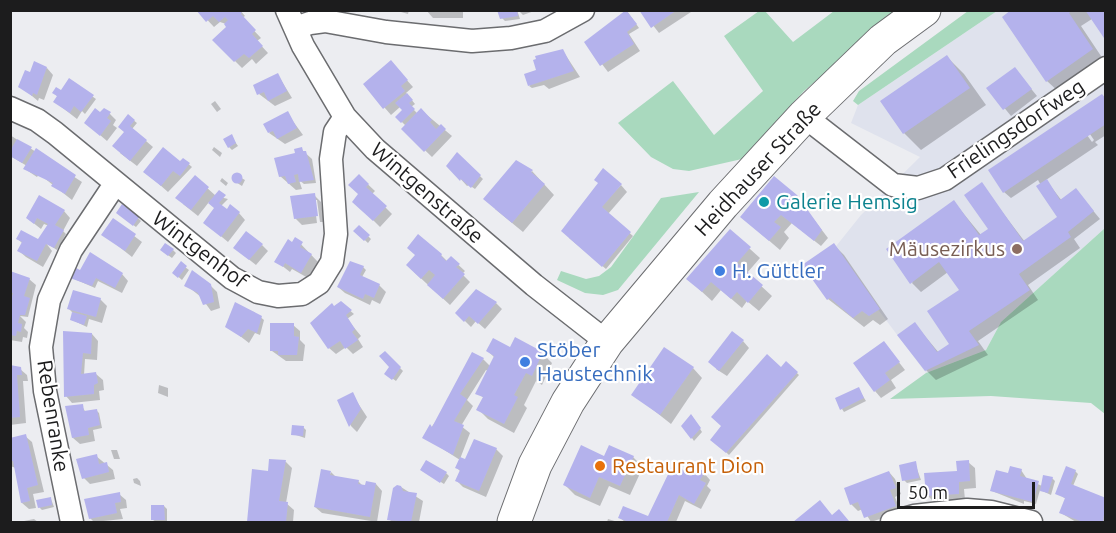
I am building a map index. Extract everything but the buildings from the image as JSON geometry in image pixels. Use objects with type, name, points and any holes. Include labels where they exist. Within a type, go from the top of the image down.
[{"type":"main road","name":"Heidhauser Straße","points":[[514,522],[546,444],[568,402],[607,342],[723,204],[804,116],[883,40],[924,10]]},
{"type":"street","points":[[291,19],[310,22],[325,21],[386,32],[472,41],[511,38],[545,30],[583,10]]},
{"type":"street","name":"Wintgenstraße","points":[[291,19],[345,117],[418,189],[607,342]]},
{"type":"street","name":"Frielingsdorfweg","points":[[804,116],[893,185],[918,188],[945,179],[1106,68]]},
{"type":"street","name":"Wintgenhof","points":[[10,108],[37,120],[55,133],[232,278],[258,292],[278,296],[302,294],[319,283],[332,262],[336,234],[331,159],[335,132],[345,117]]},
{"type":"street","name":"Rebenranke","points":[[72,522],[45,391],[41,347],[49,300],[67,260],[115,183]]},
{"type":"street","points":[[892,522],[914,516],[968,510],[991,512],[1030,522]]},
{"type":"shaded area","points":[[997,11],[1105,11],[1105,228],[1001,322],[986,350],[926,373],[833,250],[861,215],[920,157],[851,123],[858,105]]},
{"type":"green space","points":[[759,11],[765,11],[793,42],[834,11],[899,11],[804,91],[742,159],[689,171],[673,169],[651,157],[618,123],[673,81],[714,135],[763,91],[724,36]]},
{"type":"green space","points":[[968,11],[997,11],[858,105],[853,101],[859,91]]},
{"type":"green space","points":[[699,192],[618,290],[603,295],[585,293],[557,280],[561,271],[586,279],[599,276],[611,267],[661,198]]},
{"type":"green space","points":[[1105,228],[1105,414],[1091,403],[991,396],[890,399],[926,373],[986,350],[1001,322]]},
{"type":"place","name":"Galerie Hemsig","points":[[764,202]]},
{"type":"place","name":"Mäusezirkus","points":[[1017,249]]},
{"type":"place","name":"H. Güttler","points":[[720,271]]},
{"type":"place","name":"Stöber Haustechnik","points":[[525,362]]},
{"type":"place","name":"Restaurant Dion","points":[[600,466]]}]
